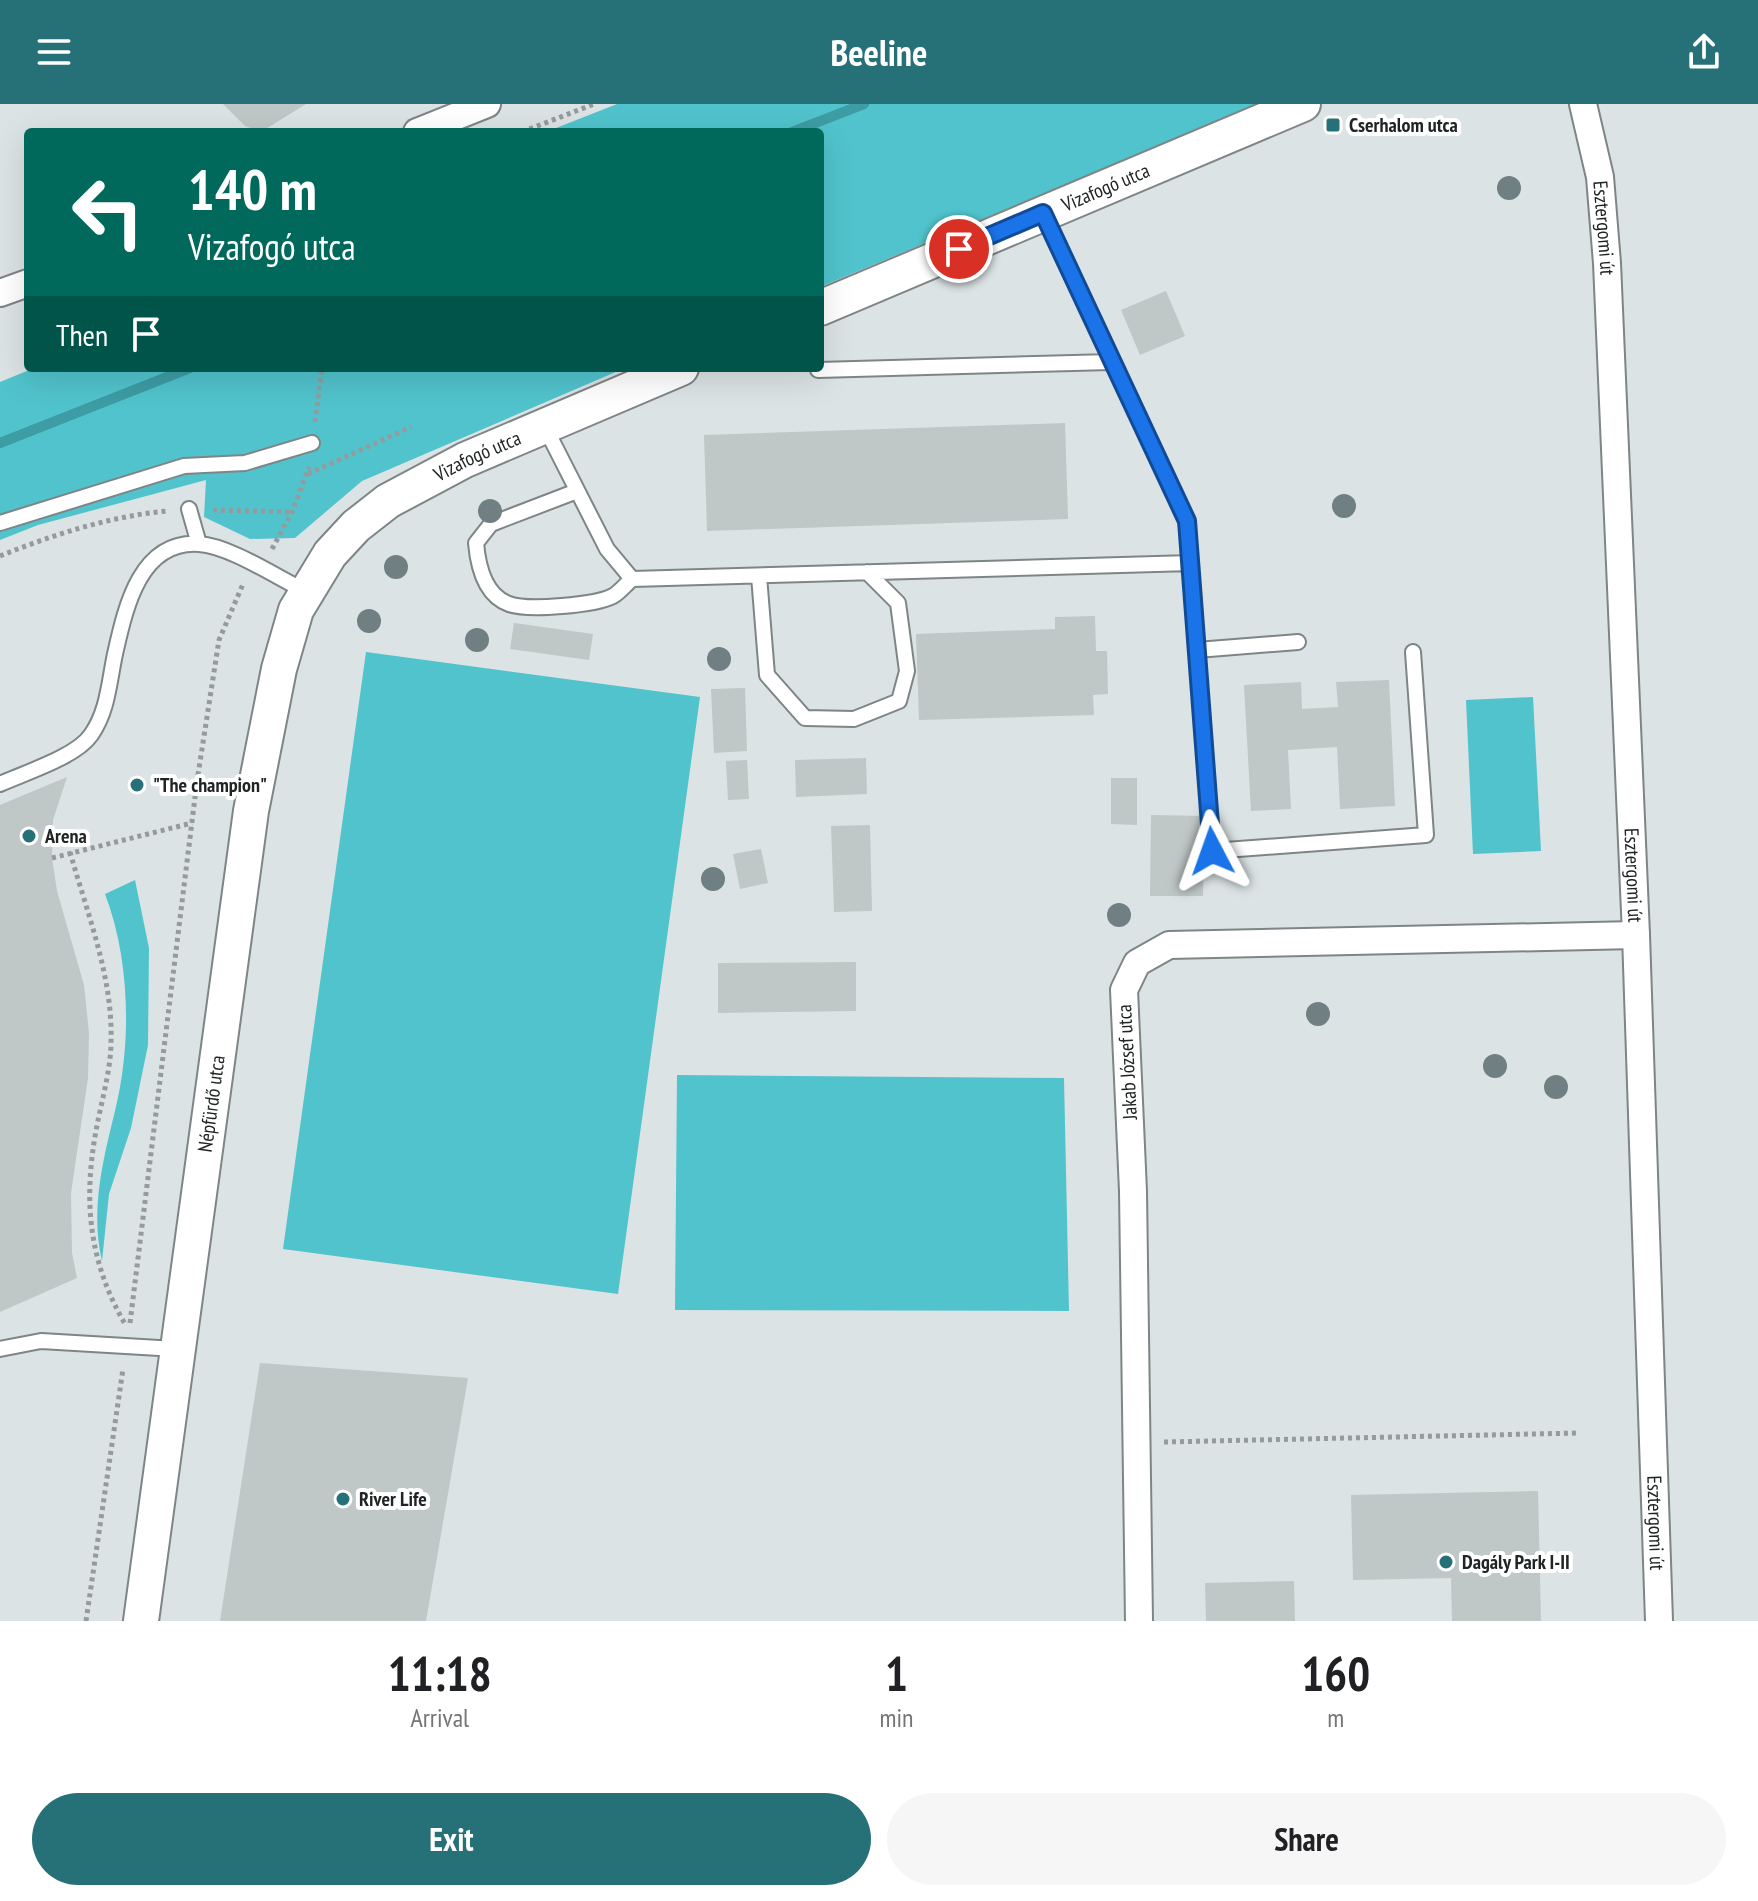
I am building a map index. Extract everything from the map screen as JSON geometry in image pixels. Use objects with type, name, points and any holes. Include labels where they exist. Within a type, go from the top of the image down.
[{"type":"street","points":[[427,128],[487,104]]},
{"type":"street","name":"Vizafogó utca","points":[[824,306],[1303,104]]},
{"type":"street","name":"Esztergomi út","points":[[1574,104],[1588,131]]},
{"type":"street","name":"Esztergomi út","points":[[1583,104],[1600,177],[1606,234],[1636,935],[1659,1621]]},
{"type":"street","points":[[0,293],[24,284]]},
{"type":"street","name":"Vizafogó utca","points":[[305,591],[330,554],[356,526],[388,501],[426,478],[672,372]]},
{"type":"street","name":"Népfürdő utca","points":[[141,1621],[251,811],[279,669],[305,591]]},
{"type":"street","name":"Jakab József utca","points":[[1139,1621],[1133,1191],[1124,990],[1137,963],[1169,945],[1636,935]]},
{"type":"lane","points":[[1043,213],[1187,521],[1212,851],[1426,835],[1413,652]]},
{"type":"lane","points":[[824,370],[1111,362]]},
{"type":"lane","points":[[544,427],[607,549],[632,579]]},
{"type":"lane","points":[[0,523],[184,466],[245,463],[312,443]]},
{"type":"lane","points":[[577,491],[491,524],[476,543],[478,566],[488,588],[509,604],[554,607],[612,597],[632,579],[1191,563]]},
{"type":"lane","points":[[189,509],[199,544]]},
{"type":"lane","points":[[0,784],[63,756],[90,737],[107,702],[116,652],[141,572],[168,552],[199,544],[257,567],[305,591]]},
{"type":"lane","points":[[759,576],[767,675],[805,718],[854,719],[899,701],[907,671],[898,603],[867,572]]},
{"type":"lane","points":[[1197,650],[1298,642]]},
{"type":"lane","points":[[0,1349],[30,1341],[128,1338],[176,1349]]},
{"type":"path","points":[[532,128],[594,104]]},
{"type":"path","points":[[86,1621],[128,1338],[192,823],[219,640],[239,588],[279,539],[308,474],[322,372]]},
{"type":"path","points":[[308,474],[411,427]]},
{"type":"path","points":[[0,556],[29,544],[140,514],[189,509],[292,512]]},
{"type":"path","points":[[52,858],[192,823]]},
{"type":"path","points":[[70,852],[110,1004],[111,1044],[90,1176],[91,1241],[98,1269],[128,1338]]},
{"type":"path","points":[[1135,1443],[1579,1433]]},
{"type":"shaded area","points":[[617,104],[1258,104],[824,285],[824,128],[556,128]]},
{"type":"shaded area","points":[[24,372],[616,372],[362,481],[295,538],[250,539],[204,517],[206,480],[38,525],[0,540],[0,382]]},
{"type":"shaded area","points":[[366,652],[700,697],[618,1294],[283,1249]]},
{"type":"shaded area","points":[[1533,697],[1541,851],[1473,854],[1466,700]]},
{"type":"shaded area","points":[[135,880],[149,948],[148,1045],[131,1128],[109,1194],[102,1261],[98,1204],[120,1085],[126,1030],[120,946],[105,894]]},
{"type":"shaded area","points":[[677,1075],[1064,1078],[1069,1311],[675,1310]]},
{"type":"building","points":[[223,104],[306,104],[267,128],[245,126]]},
{"type":"building","points":[[1166,291],[1185,336],[1140,355],[1121,310]]},
{"type":"building","points":[[1065,423],[1068,519],[707,531],[704,435]]},
{"type":"building","points":[[1095,616],[1096,651],[1107,651],[1108,694],[1093,695],[1094,715],[919,720],[916,634],[1055,629],[1055,617]]},
{"type":"building","points":[[514,623],[593,634],[589,660],[510,649]]},
{"type":"building","points":[[1389,680],[1395,806],[1340,809],[1337,747],[1288,750],[1291,809],[1251,811],[1244,685],[1301,682],[1302,709],[1338,707],[1336,682]]},
{"type":"building","points":[[745,688],[747,751],[714,753],[711,689]]},
{"type":"building","points":[[866,758],[867,794],[796,797],[795,760]]},
{"type":"building","points":[[747,760],[749,799],[728,800],[726,761]]},
{"type":"building","points":[[67,777],[53,820],[52,858],[57,891],[84,985],[89,1033],[88,1078],[71,1193],[72,1253],[77,1278],[0,1312],[0,805]]},
{"type":"building","points":[[1111,778],[1137,778],[1137,825],[1111,824]]},
{"type":"building","points":[[1151,815],[1204,816],[1203,896],[1150,896]]},
{"type":"building","points":[[870,825],[872,911],[834,912],[831,826]]},
{"type":"building","points":[[761,849],[768,883],[740,889],[733,854]]},
{"type":"building","points":[[856,962],[856,1011],[718,1013],[718,963]]},
{"type":"building","name":"River Life","points":[[260,1363],[468,1378],[426,1621],[220,1621]]},
{"type":"building","name":"Dagály Park I-II","points":[[1538,1491],[1541,1621],[1452,1621],[1451,1578],[1353,1580],[1351,1495]]},
{"type":"building","points":[[1294,1581],[1295,1621],[1206,1621],[1205,1583]]},
{"type":"waterway","points":[[802,128],[864,104]]},
{"type":"waterway","points":[[0,443],[180,372]]},
{"type":"place","name":"Cserhalom utca","points":[[1333,125]]},
{"type":"place","name":"\"The champion\"","points":[[137,785]]},
{"type":"place","name":"Arena","points":[[29,836]]},
{"type":"place","name":"River Life","points":[[343,1499]]},
{"type":"place","name":"Dagály Park I-II","points":[[1446,1562]]},
{"type":"route","points":[[959,249],[1043,213],[1187,521],[1212,851]]}]
